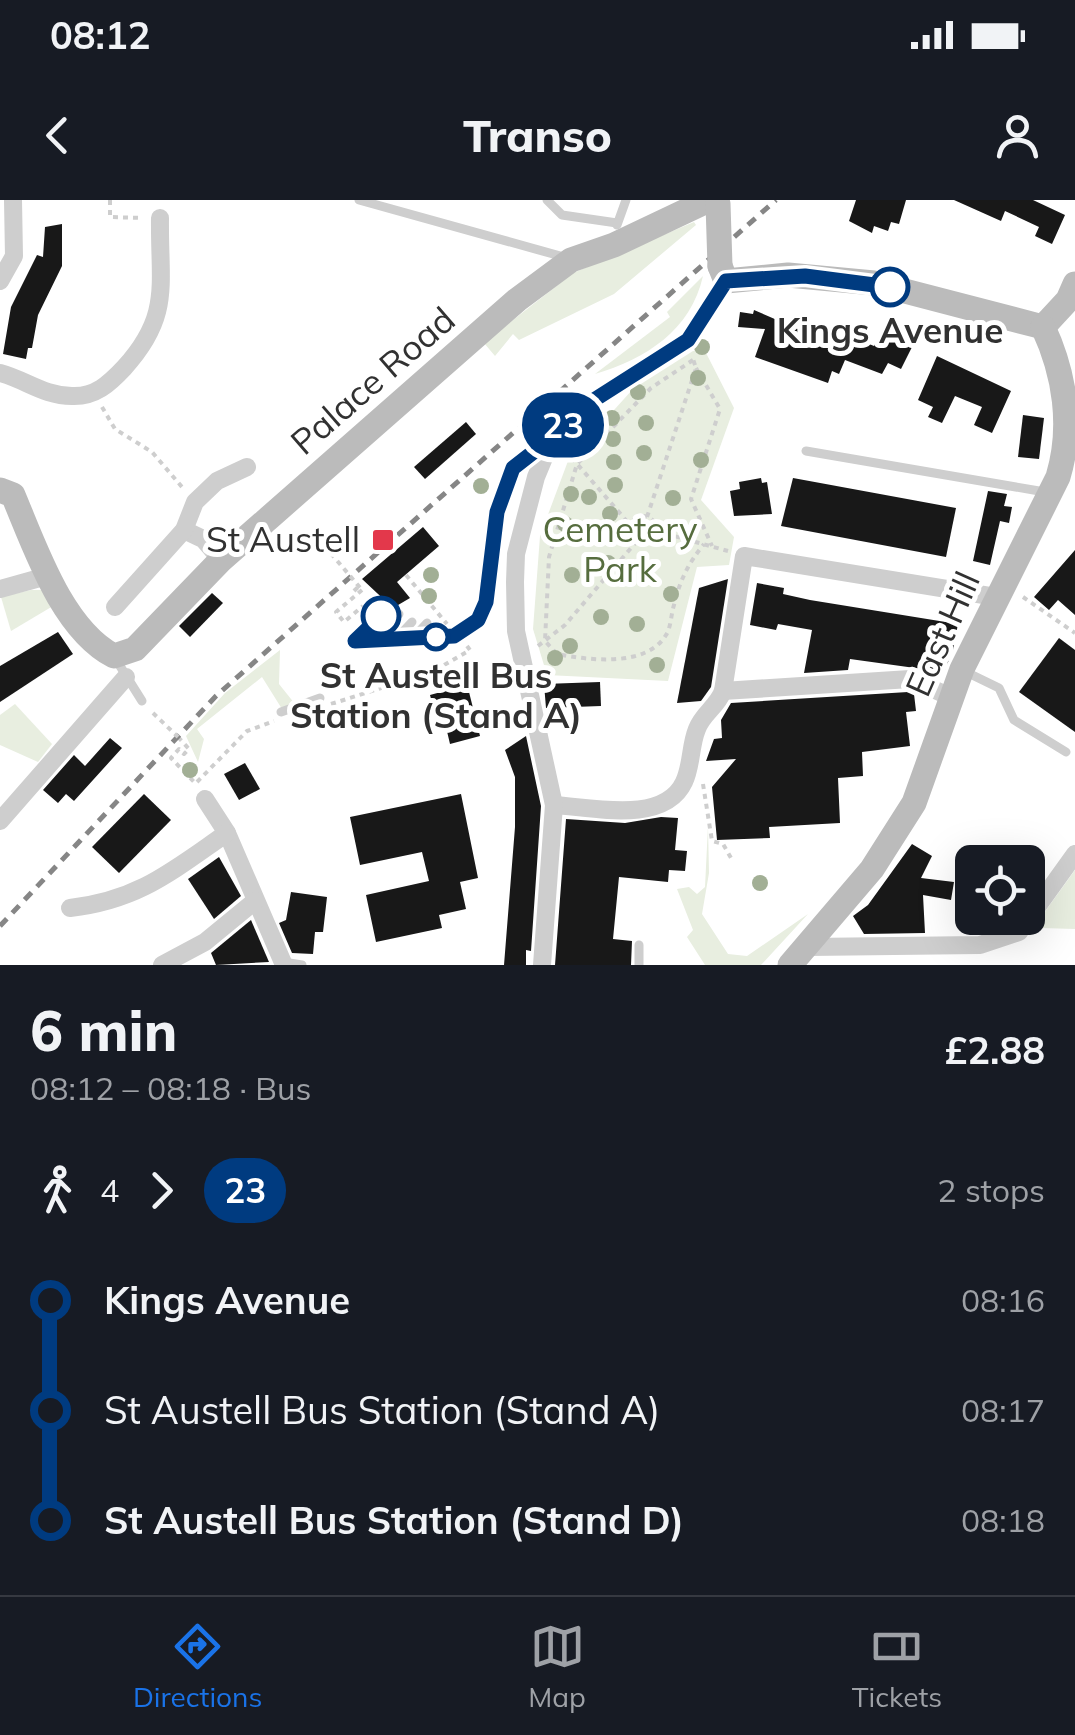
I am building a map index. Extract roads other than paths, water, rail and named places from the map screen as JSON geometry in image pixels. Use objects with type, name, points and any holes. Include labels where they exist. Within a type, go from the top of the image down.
[{"type":"street","points":[[0,281],[14,256],[13,200]]},
{"type":"street","points":[[542,965],[554,805],[521,656],[516,554],[536,477],[554,436],[572,414],[688,340],[723,274],[715,201]]},
{"type":"street","name":"Palace Road","points":[[120,667],[222,560],[518,300],[571,260],[616,234],[715,201]]},
{"type":"street","points":[[0,373],[54,395],[94,393],[113,380],[154,331],[159,314],[160,218]]},
{"type":"street","points":[[723,274],[874,283],[1043,327],[1068,300],[1075,284]]},
{"type":"street","name":"East Hill","points":[[799,956],[872,869],[902,824],[923,780],[962,670],[1063,458],[1066,424],[1057,357],[1043,327]]},
{"type":"street","points":[[115,607],[184,530],[195,502],[216,481],[247,468]]},
{"type":"street","points":[[0,490],[13,495],[47,576],[95,646],[120,667],[0,821]]},
{"type":"street","points":[[184,530],[202,539],[222,560]]},
{"type":"street","points":[[554,805],[649,808],[676,793],[685,780],[699,722],[718,703],[723,691],[744,556],[999,590]]},
{"type":"street","points":[[0,589],[47,576]]},
{"type":"street","points":[[723,691],[910,679],[951,698]]},
{"type":"street","points":[[200,791],[227,832],[255,901],[290,964]]},
{"type":"street","points":[[70,908],[105,904],[146,890],[227,832]]},
{"type":"street","points":[[799,956],[1006,940],[1019,932],[1075,854]]},
{"type":"street","points":[[162,965],[205,942],[255,901]]},
{"type":"lane","points":[[359,200],[571,260]]},
{"type":"lane","points":[[547,200],[562,215],[616,234],[626,200]]},
{"type":"lane","points":[[381,616],[355,641],[458,635],[478,620],[486,602],[497,512],[513,468],[554,436]]},
{"type":"lane","points":[[806,452],[1049,492]]},
{"type":"lane","points":[[372,640],[399,614]]},
{"type":"lane","points":[[396,639],[412,622]]},
{"type":"lane","points":[[412,638],[427,624]]},
{"type":"lane","points":[[429,638],[440,629]]},
{"type":"lane","points":[[120,667],[142,702]]},
{"type":"lane","points":[[962,670],[998,688],[1014,720],[1066,752]]},
{"type":"lane","points":[[281,712],[320,698]]},
{"type":"lane","points":[[639,965],[640,945]]},
{"type":"railway","points":[[0,926],[216,696],[776,200]]},
{"type":"place","name":"Kings Avenue","points":[[890,287]]},
{"type":"place","name":"St Austell","points":[[383,540]]},
{"type":"place","name":"St Austell Bus Station (Stand A)","points":[[436,637]]},
{"type":"park label","name":"Cemetery Park","points":[[620,550]]}]
